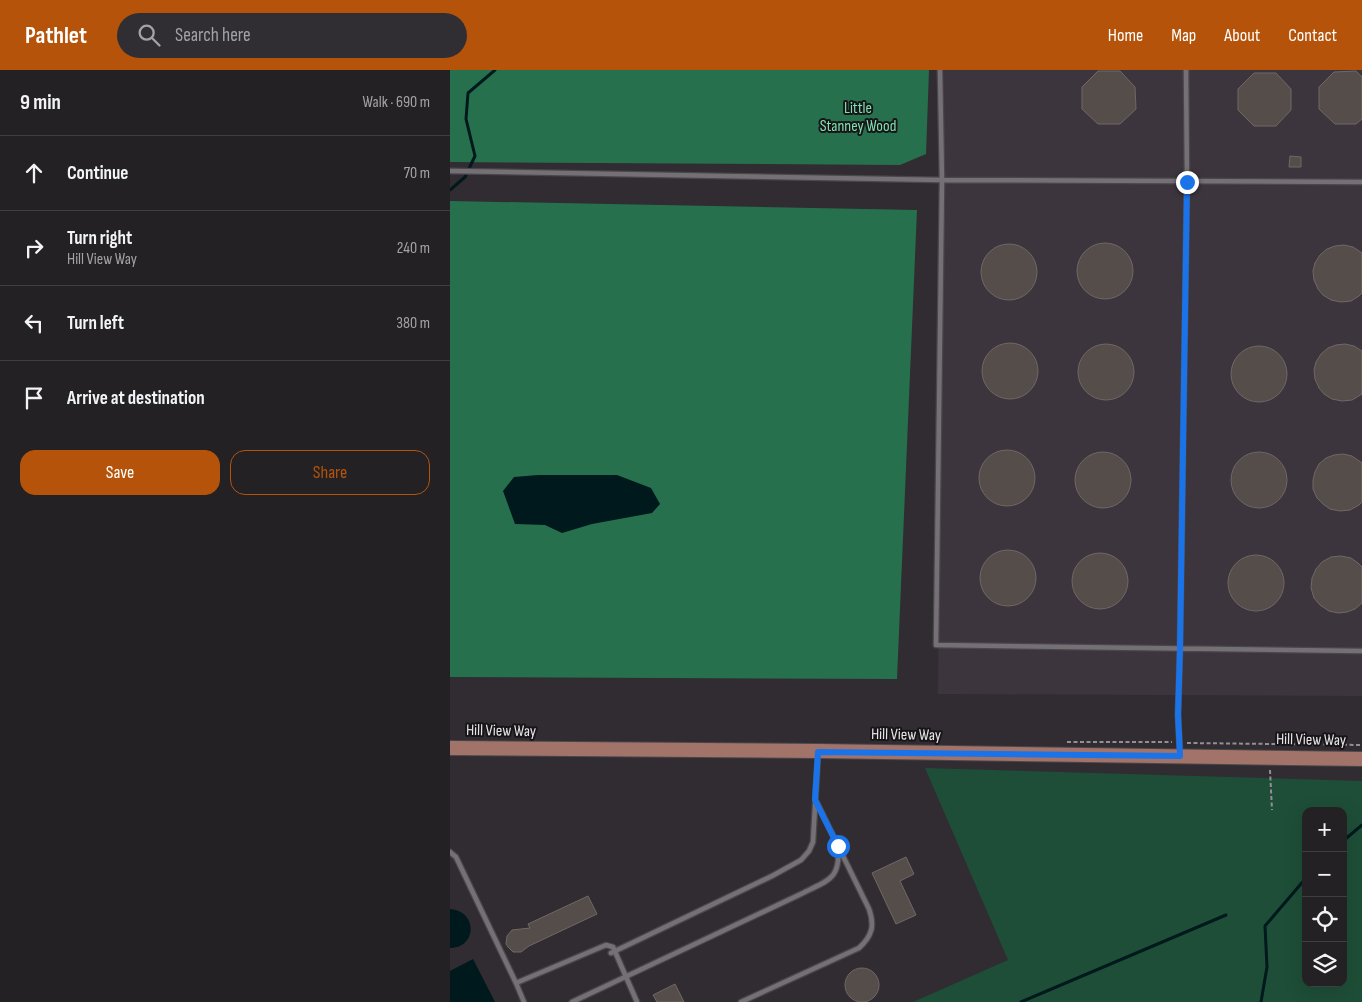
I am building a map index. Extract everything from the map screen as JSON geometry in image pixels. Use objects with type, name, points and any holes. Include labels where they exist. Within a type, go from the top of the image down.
[{"type":"main road","name":"Hill View Way","points":[[450,748],[1362,759]]},
{"type":"lane","points":[[940,70],[942,180],[936,645],[1362,651]]},
{"type":"lane","points":[[1180,756],[1178,715],[1187,182],[1186,70]]},
{"type":"lane","points":[[452,171],[942,180],[1362,182]]},
{"type":"lane","points":[[613,952],[772,876],[801,860],[809,851],[813,842],[818,752]]},
{"type":"lane","points":[[741,1002],[859,948],[870,935],[872,919],[869,909],[815,800]]},
{"type":"lane","points":[[572,1002],[801,894],[830,878],[835,873],[838,864],[838,846]]},
{"type":"lane","points":[[450,852],[456,857],[524,1002]]},
{"type":"lane","points":[[516,983],[606,946],[613,947],[613,952],[637,1002]]},
{"type":"path","points":[[1269,757],[1272,810]]},
{"type":"shaded area","points":[[944,70],[1362,70],[1362,696],[938,694]]},
{"type":"green space","name":"Little Stanney Wood","points":[[450,70],[929,70],[926,154],[900,165],[450,162]]},
{"type":"green space","points":[[450,201],[917,210],[897,679],[450,677]]},
{"type":"green space","points":[[925,768],[1362,781],[1362,1002],[913,1002],[1008,960]]},
{"type":"water","points":[[538,475],[617,475],[651,488],[660,504],[652,513],[592,524],[562,533],[545,525],[515,524],[503,491],[514,477]]},
{"type":"water","points":[[450,909],[459,911],[466,916],[471,929],[465,942],[450,948]]},
{"type":"water","points":[[473,959],[495,1002],[450,1002],[450,971]]},
{"type":"building","points":[[1098,71],[1120,71],[1135,87],[1136,109],[1120,124],[1098,124],[1082,109],[1082,87]]},
{"type":"building","points":[[1356,71],[1362,77],[1362,119],[1356,124],[1335,124],[1319,109],[1319,87],[1334,72]]},
{"type":"building","points":[[1254,73],[1276,73],[1291,89],[1291,110],[1276,126],[1254,126],[1238,110],[1238,89]]},
{"type":"building","points":[[1290,156],[1301,157],[1301,167],[1289,167]]},
{"type":"building","points":[[1099,243],[1111,243],[1121,247],[1129,255],[1133,271],[1129,287],[1121,295],[1111,299],[1099,299],[1089,295],[1081,287],[1077,277],[1077,265],[1081,255],[1089,247]]},
{"type":"building","points":[[1003,244],[1015,244],[1025,248],[1033,256],[1037,272],[1033,288],[1025,296],[1015,300],[1003,300],[993,296],[985,288],[981,278],[981,266],[985,256],[993,248]]},
{"type":"building","points":[[1344,245],[1353,247],[1362,253],[1362,293],[1351,301],[1341,302],[1331,300],[1323,295],[1314,280],[1313,271],[1320,255],[1327,249]]},
{"type":"building","points":[[1004,343],[1016,343],[1026,347],[1034,355],[1038,371],[1034,387],[1026,395],[1016,399],[1004,399],[994,395],[986,387],[982,377],[982,365],[986,355],[994,347]]},
{"type":"building","points":[[1100,344],[1112,344],[1122,348],[1130,356],[1134,372],[1130,388],[1122,396],[1112,400],[1100,400],[1090,396],[1082,388],[1078,378],[1078,366],[1082,356],[1090,348]]},
{"type":"building","points":[[1345,344],[1354,346],[1362,351],[1362,394],[1352,400],[1342,401],[1332,399],[1324,394],[1315,379],[1314,370],[1321,354],[1328,348]]},
{"type":"building","points":[[1253,346],[1265,346],[1275,350],[1283,358],[1287,374],[1283,390],[1275,398],[1265,402],[1253,402],[1243,398],[1235,390],[1231,380],[1231,368],[1235,358],[1243,350]]},
{"type":"building","points":[[1001,450],[1013,450],[1023,454],[1031,462],[1035,478],[1031,494],[1023,502],[1013,506],[1001,506],[991,502],[983,494],[979,484],[979,472],[983,462],[991,454]]},
{"type":"building","points":[[1097,452],[1109,452],[1119,456],[1127,464],[1131,480],[1127,496],[1119,504],[1109,508],[1097,508],[1087,504],[1079,496],[1075,486],[1075,474],[1079,464],[1087,456]]},
{"type":"building","points":[[1253,452],[1265,452],[1275,456],[1283,464],[1287,480],[1283,496],[1275,504],[1265,508],[1253,508],[1243,504],[1235,496],[1231,486],[1231,474],[1235,464],[1243,456]]},
{"type":"building","points":[[1343,454],[1352,456],[1362,463],[1362,502],[1350,510],[1340,511],[1330,509],[1317,498],[1313,489],[1313,480],[1319,464],[1326,458]]},
{"type":"building","points":[[1002,550],[1014,550],[1024,554],[1032,562],[1036,578],[1032,594],[1024,602],[1014,606],[1002,606],[992,602],[984,594],[980,584],[980,572],[984,562],[992,554]]},
{"type":"building","points":[[1094,553],[1106,553],[1116,557],[1124,565],[1128,581],[1124,597],[1116,605],[1106,609],[1094,609],[1084,605],[1076,597],[1072,587],[1072,575],[1076,565],[1084,557]]},
{"type":"building","points":[[1250,555],[1262,555],[1272,559],[1280,567],[1284,583],[1280,599],[1272,607],[1262,611],[1250,611],[1240,607],[1232,599],[1228,589],[1228,577],[1232,567],[1240,559]]},
{"type":"building","points":[[1331,557],[1351,558],[1362,567],[1362,603],[1355,609],[1338,613],[1329,611],[1320,605],[1314,598],[1311,588],[1312,578],[1322,562]]},
{"type":"building","points":[[906,857],[914,874],[900,881],[916,915],[896,924],[872,873]]},
{"type":"building","points":[[588,896],[597,914],[529,946],[521,952],[513,952],[506,944],[507,936],[512,930],[530,928],[528,924]]},
{"type":"building","points":[[862,968],[874,973],[879,985],[874,997],[862,1002],[850,997],[845,985],[850,973]]},
{"type":"building","points":[[675,984],[684,1002],[657,1002],[653,995]]},
{"type":"waterway","points":[[450,190],[465,177],[475,156],[466,119],[468,93],[495,70]]},
{"type":"waterway","points":[[1347,838],[1362,825]]},
{"type":"waterway","points":[[1261,1002],[1267,967],[1265,926],[1302,883]]},
{"type":"waterway","points":[[1021,1002],[1226,915]]},
{"type":"route","points":[[838,846],[815,800],[818,752],[1180,756],[1178,715],[1187,182]]}]
